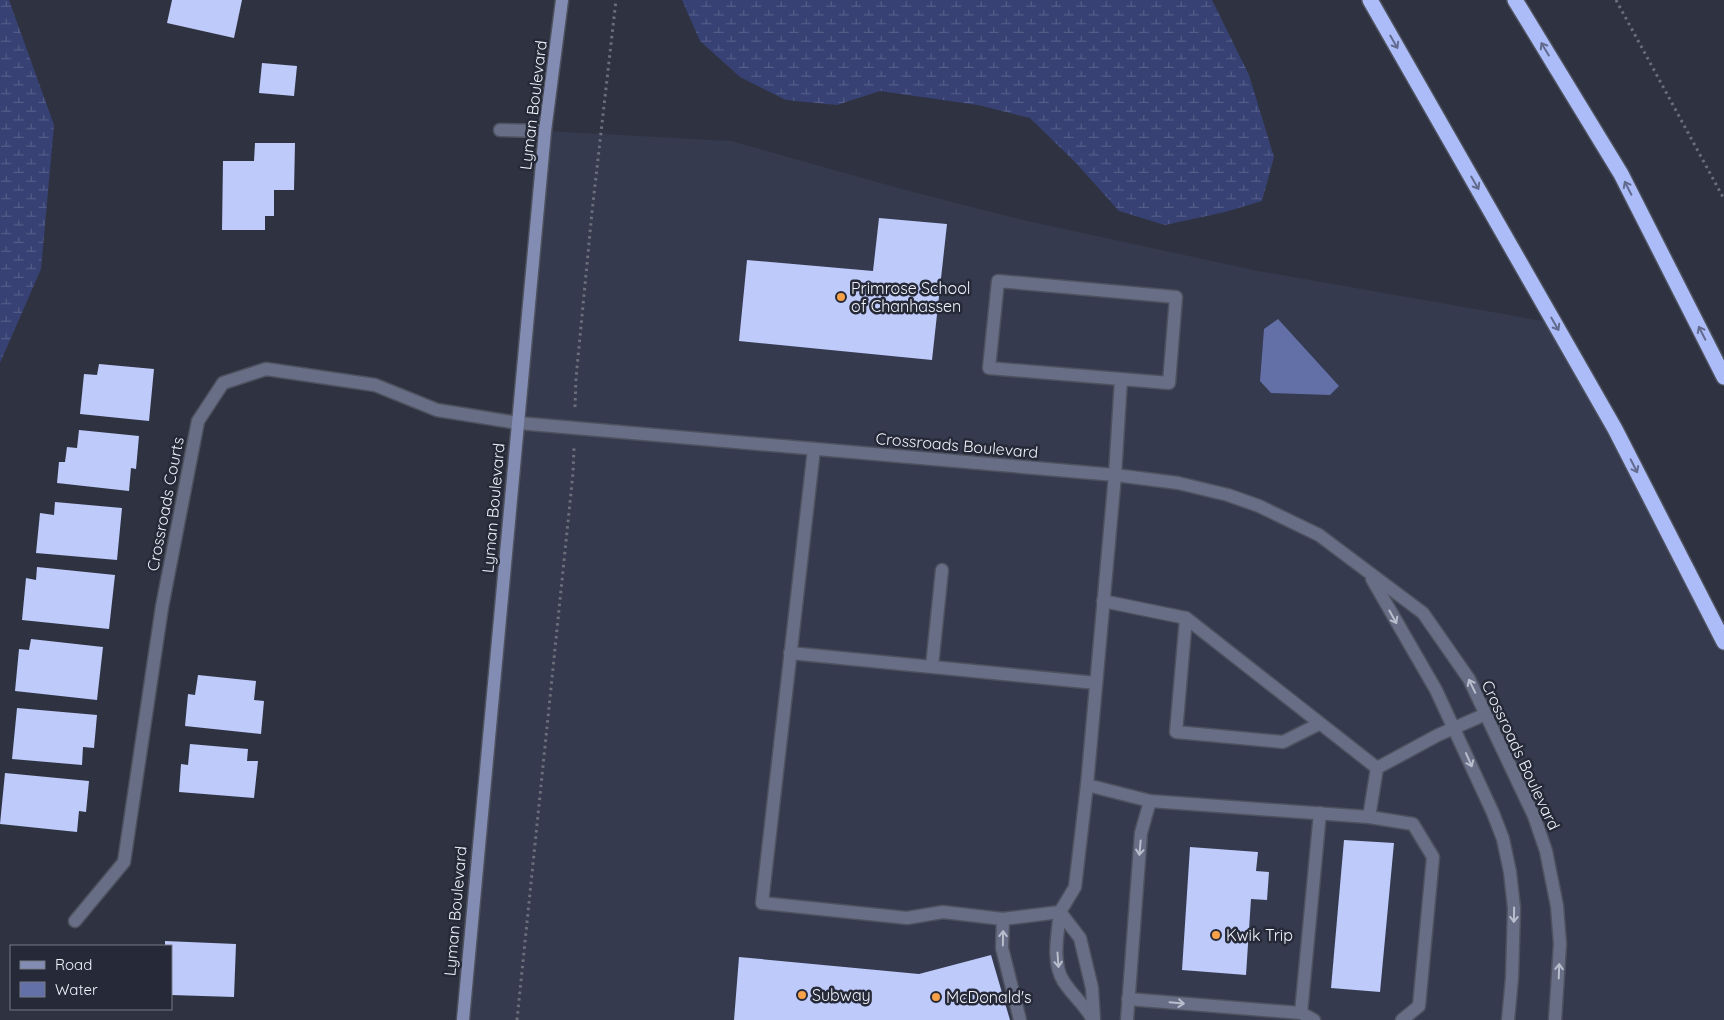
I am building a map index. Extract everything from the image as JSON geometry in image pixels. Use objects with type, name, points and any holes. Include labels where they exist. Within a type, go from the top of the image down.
[{"type":"highway","points":[[1370,0],[1615,429],[1724,642]]},
{"type":"highway","points":[[1515,0],[1621,174],[1724,377]]},
{"type":"main road","name":"Lyman Boulevard","points":[[463,1020],[545,131],[562,0]]},
{"type":"street","points":[[500,130],[545,131]]},
{"type":"street","points":[[998,282],[1176,297],[1169,383],[1122,379],[989,368],[998,282]]},
{"type":"street","name":"Crossroads Courts","points":[[75,921],[124,862],[162,607],[198,421],[223,383],[266,369],[375,385],[437,410],[518,423]]},
{"type":"street","points":[[1094,1020],[1062,980],[1059,972],[1057,945],[1060,912],[1075,886],[1087,785],[1122,379]]},
{"type":"street","name":"Crossroads Boulevard","points":[[518,423],[1115,475],[1178,484],[1228,495],[1259,506],[1319,535],[1423,613],[1469,679],[1534,816],[1546,850],[1557,906],[1560,944],[1555,1020]]},
{"type":"street","points":[[814,449],[762,903],[906,918],[943,912],[1003,919],[1060,912]]},
{"type":"street","points":[[932,666],[942,570]]},
{"type":"street","name":"Crossroads Boulevard","points":[[1369,574],[1417,655],[1454,727],[1494,814],[1503,839],[1510,872],[1514,908],[1512,978],[1508,1020]]},
{"type":"street","points":[[1103,601],[1186,618],[1377,768]]},
{"type":"street","points":[[1186,618],[1176,732],[1283,742],[1319,724]]},
{"type":"street","points":[[790,653],[1096,683]]},
{"type":"street","points":[[1377,768],[1454,727],[1486,714]]},
{"type":"street","points":[[1369,817],[1377,768]]},
{"type":"street","points":[[1087,785],[1150,801],[1369,817],[1413,824],[1433,857],[1419,1006],[1402,1020]]},
{"type":"street","points":[[1126,1019],[1141,833],[1150,801]]},
{"type":"street","points":[[1301,1013],[1320,813]]},
{"type":"street","points":[[1060,912],[1080,938],[1092,988],[1095,1007],[1094,1020]]},
{"type":"street","points":[[1003,919],[1002,948],[1020,1020]]},
{"type":"street","points":[[1128,999],[1301,1013],[1314,1020]]},
{"type":"path","points":[[518,1020],[573,473],[576,378],[591,221],[616,0]]},
{"type":"path","points":[[1616,0],[1724,199]]},
{"type":"shaded area","points":[[545,131],[731,141],[909,191],[1027,221],[1258,271],[1554,323],[1724,642],[1724,1020],[462,1020]]},
{"type":"green space","points":[[0,0],[9,0],[54,125],[41,269],[0,363]]},
{"type":"green space","points":[[682,0],[1212,0],[1249,75],[1274,157],[1262,201],[1225,212],[1165,225],[1119,211],[1076,163],[1030,118],[978,105],[880,91],[837,105],[786,100],[740,77],[700,41]]},
{"type":"water","points":[[1278,319],[1339,386],[1330,395],[1271,393],[1260,381],[1264,329]]},
{"type":"building","points":[[172,0],[242,0],[234,38],[167,23]]},
{"type":"building","points":[[262,63],[297,66],[294,96],[259,93]]},
{"type":"building","points":[[255,143],[295,143],[294,190],[274,190],[274,216],[265,216],[265,230],[222,230],[223,161],[254,161]]},
{"type":"building","name":"Primrose School of Chanhassen","points":[[879,218],[947,224],[932,360],[739,341],[747,260],[873,271]]},
{"type":"building","points":[[99,364],[154,369],[149,421],[80,414],[84,374],[97,375]]},
{"type":"building","points":[[79,430],[139,436],[136,469],[131,468],[129,491],[57,483],[59,462],[65,462],[67,447],[77,448]]},
{"type":"building","points":[[55,502],[122,508],[117,560],[36,553],[40,513],[54,515]]},
{"type":"building","points":[[37,567],[115,575],[109,629],[22,620],[26,578],[36,580]]},
{"type":"building","points":[[31,639],[103,647],[97,700],[15,691],[19,649],[29,650]]},
{"type":"building","points":[[198,675],[256,681],[254,700],[264,701],[261,734],[185,726],[188,694],[195,695]]},
{"type":"building","points":[[17,708],[97,715],[94,748],[83,747],[82,765],[12,759]]},
{"type":"building","points":[[190,744],[248,749],[247,761],[258,761],[254,798],[179,792],[181,764],[188,765]]},
{"type":"building","points":[[5,773],[89,781],[86,812],[79,811],[77,832],[0,824]]},
{"type":"building","name":"Kwik Trip","points":[[1344,840],[1394,843],[1380,992],[1331,988]]},
{"type":"building","name":"Kwik Trip","points":[[1190,847],[1258,852],[1256,871],[1269,872],[1267,900],[1251,899],[1246,975],[1182,970]]},
{"type":"building","points":[[165,941],[236,944],[234,997],[172,995],[172,945],[165,945]]},
{"type":"building","points":[[991,955],[1010,1020],[734,1020],[739,957],[919,974]]},
{"type":"place","name":"Primrose School of Chanhassen","points":[[841,297]]},
{"type":"place","name":"Kwik Trip","points":[[1216,935]]},
{"type":"place","name":"Subway","points":[[802,995]]},
{"type":"place","name":"McDonald's","points":[[936,997]]}]
